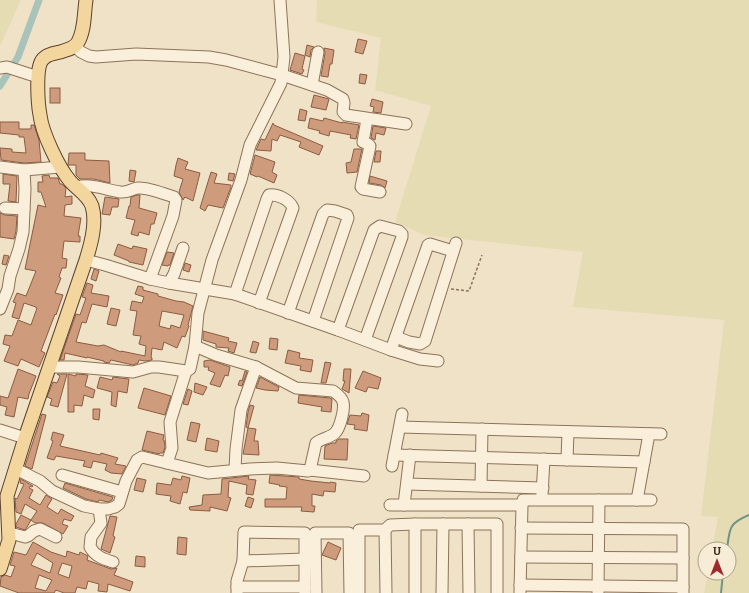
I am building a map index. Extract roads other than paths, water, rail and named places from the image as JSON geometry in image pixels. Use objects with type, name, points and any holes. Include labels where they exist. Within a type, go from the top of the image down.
[{"type":"main road","points":[[0,569],[10,533],[8,496],[25,438],[86,260],[93,231],[93,212],[87,196],[70,181],[60,167],[45,133],[40,117],[38,77],[40,65],[44,58],[48,55],[75,46],[83,26],[86,0]]},
{"type":"street","points":[[167,463],[172,448],[170,422],[186,371],[190,369],[192,363],[198,313],[212,260],[241,180],[250,146],[281,83],[284,58],[280,0]]},
{"type":"street","points":[[75,46],[81,52],[89,56],[96,57],[136,54],[209,57],[226,60],[282,75],[327,90],[343,99],[344,114],[367,119],[406,124]]},
{"type":"street","points":[[312,85],[318,52]]},
{"type":"street","points":[[7,68],[38,77]]},
{"type":"street","points":[[367,119],[362,142],[370,146],[361,187],[363,189],[380,192]]},
{"type":"street","points":[[0,167],[24,170],[60,167]]},
{"type":"street","points":[[0,309],[8,289],[10,276],[23,232],[25,189],[24,170]]},
{"type":"street","points":[[77,187],[87,185],[127,192],[137,188],[144,188],[153,190],[176,200],[173,216],[150,279]]},
{"type":"street","points":[[235,294],[267,199],[269,195],[276,195],[292,205],[293,208],[258,302]]},
{"type":"street","points":[[5,208],[24,209]]},
{"type":"street","points":[[288,313],[324,211],[335,210],[347,215],[348,219],[313,321]]},
{"type":"street","points":[[338,330],[374,230],[380,226],[399,231],[402,234],[402,237],[365,340]]},
{"type":"street","points":[[391,350],[428,245],[455,247],[423,343],[409,342],[396,337]]},
{"type":"street","points":[[169,283],[174,274],[183,248]]},
{"type":"street","points":[[86,260],[150,279],[204,290],[235,294],[391,350],[420,359],[438,361]]},
{"type":"street","points":[[195,346],[216,355],[256,367],[296,388],[333,391],[338,394],[343,402],[344,408],[340,425],[337,432],[316,443],[310,470]]},
{"type":"street","points":[[49,367],[78,367],[132,372],[151,367],[159,367],[186,371]]},
{"type":"street","points":[[235,470],[236,442],[241,410],[256,367]]},
{"type":"street","points":[[392,466],[402,414]]},
{"type":"street","points":[[400,427],[661,434]]},
{"type":"street","points":[[481,486],[482,429]]},
{"type":"street","points":[[0,430],[25,438]]},
{"type":"street","points":[[567,460],[568,432]]},
{"type":"street","points":[[637,500],[649,434]]},
{"type":"street","points":[[394,454],[644,462]]},
{"type":"street","points":[[404,505],[410,455]]},
{"type":"street","points":[[16,469],[40,481],[52,491],[62,496],[84,506],[99,509],[115,508],[119,504],[126,481],[139,458],[142,457],[208,473],[276,468],[364,476]]},
{"type":"street","points":[[542,500],[544,459]]},
{"type":"street","points":[[62,475],[122,492]]},
{"type":"street","points":[[407,484],[543,488]]},
{"type":"street","points":[[521,528],[682,529],[683,590],[520,589],[521,528],[523,500],[651,500]]},
{"type":"street","points":[[598,590],[599,500]]},
{"type":"street","points":[[390,505],[522,505]]},
{"type":"street","points":[[99,509],[101,523],[91,537],[90,547],[102,558],[113,562]]},
{"type":"street","points":[[415,524],[415,593]]},
{"type":"street","points":[[358,593],[359,530],[385,530],[390,525],[415,524],[497,524],[497,593]]},
{"type":"street","points":[[442,524],[442,593]]},
{"type":"street","points":[[468,524],[469,593]]},
{"type":"street","points":[[10,533],[25,537],[40,529],[56,537]]},
{"type":"street","points":[[385,530],[386,593]]},
{"type":"street","points":[[244,532],[304,533],[305,590],[237,590],[237,581],[243,561],[244,532]]},
{"type":"street","points":[[316,593],[316,533],[349,533],[350,593]]},
{"type":"street","points":[[521,557],[683,558]]},
{"type":"street","points":[[243,561],[305,559]]},
{"type":"waterway","points":[[0,86],[18,57],[39,0]]},
{"type":"waterway","points":[[728,541],[731,528],[734,524],[749,515]]},
{"type":"waterway","points":[[721,593],[722,581]]}]
